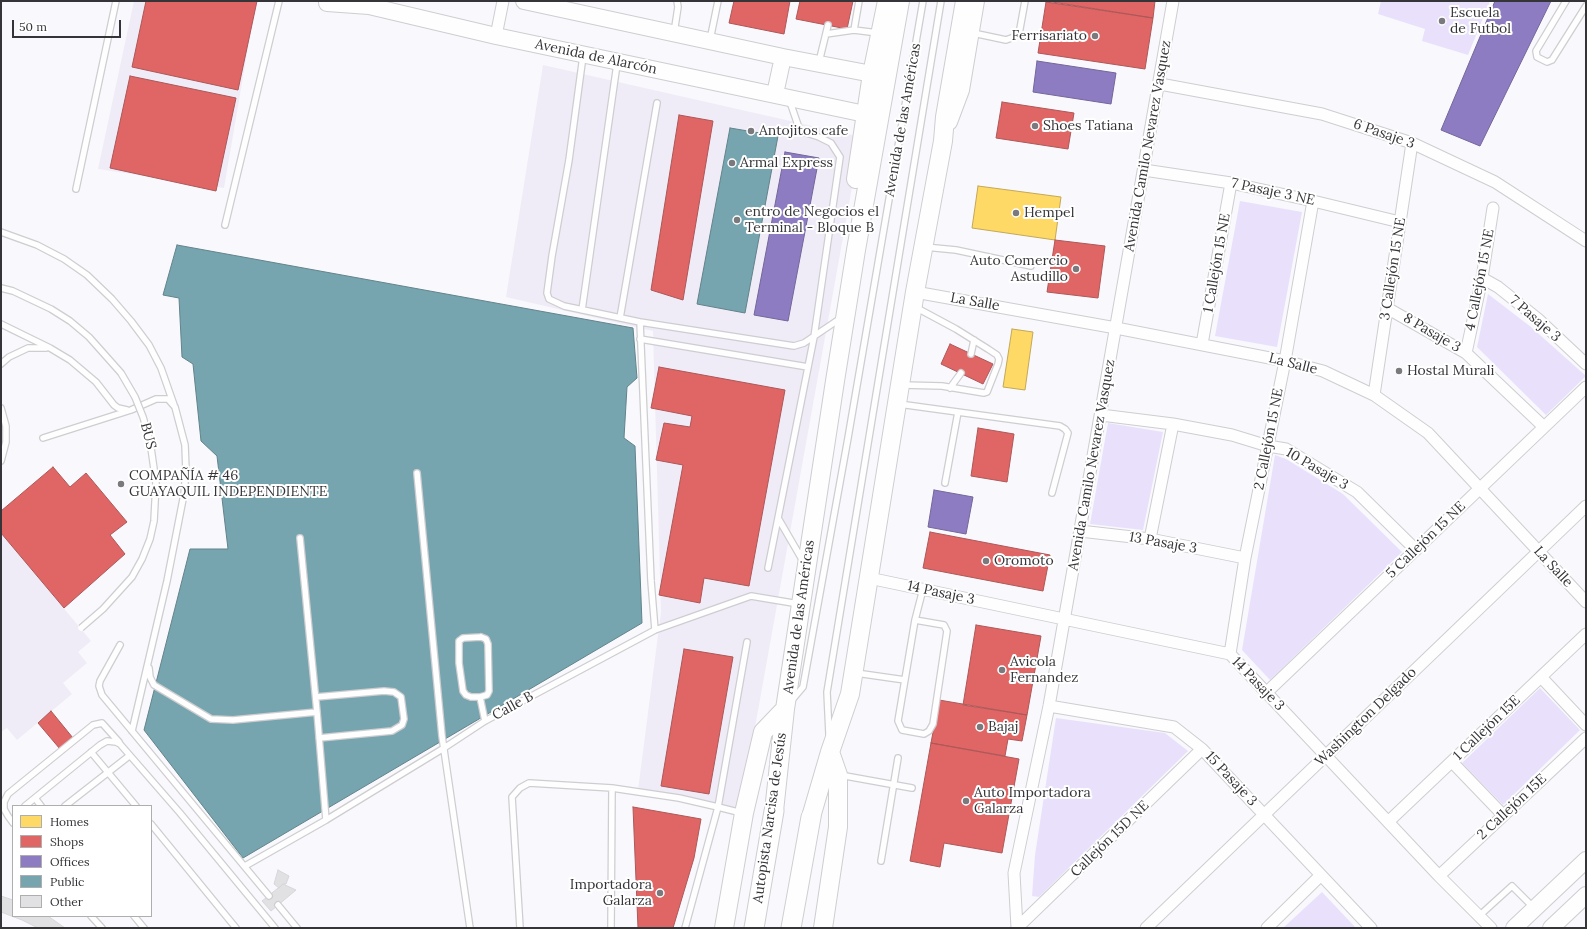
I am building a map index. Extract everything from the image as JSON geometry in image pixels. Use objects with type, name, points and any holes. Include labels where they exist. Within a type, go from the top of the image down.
[{"type":"highway","name":"Autopista Narcisa de Jesús","points":[[754,928],[774,811]]},
{"type":"highway","points":[[791,928],[811,817]]},
{"type":"main road","points":[[524,1],[562,5],[674,33],[783,57],[872,74]]},
{"type":"main road","points":[[873,112],[872,74],[882,33],[887,1]]},
{"type":"main road","name":"Avenida de las Américas","points":[[785,709],[800,604],[856,250],[873,112],[900,1]]},
{"type":"main road","points":[[811,817],[830,752],[850,694],[854,673],[914,299],[943,141],[945,117],[965,1]]},
{"type":"main road","points":[[943,141],[961,90],[976,1]]},
{"type":"main road","name":"Avenida de Alarcón","points":[[325,2],[369,6],[496,36],[782,95],[873,112]]},
{"type":"main road","points":[[782,95],[783,57]]},
{"type":"main road","points":[[724,928],[744,813],[763,732],[785,709]]},
{"type":"main road","name":"Autopista Narcisa de Jesús","points":[[774,811],[785,709]]},
{"type":"main road","points":[[823,928],[838,827],[838,775],[830,752]]},
{"type":"main road","points":[[1514,928],[1586,860]]},
{"type":"main road","points":[[1554,927],[1586,895]]},
{"type":"street","points":[[496,36],[503,1]]},
{"type":"street","name":"Avenida Camilo Nevarez Vasquez","points":[[1017,928],[1014,873],[1049,706],[1160,84],[1173,1]]},
{"type":"street","name":"6 Pasaje 3","points":[[1160,84],[1322,114],[1412,143],[1495,182],[1586,241]]},
{"type":"street","name":"3 Callejón 15 NE","points":[[1374,395],[1412,143]]},
{"type":"street","name":"7 Pasaje 3 NE","points":[[1144,170],[1231,183],[1400,222]]},
{"type":"street","name":"1 Callejón 15 NE","points":[[1202,344],[1231,183]]},
{"type":"street","name":"2 Callejón 15 NE","points":[[1230,654],[1245,558],[1285,361],[1313,201]]},
{"type":"street","name":"4 Callejón 15 NE","points":[[1466,353],[1482,278],[1493,208]]},
{"type":"street","name":"7 Pasaje 3","points":[[1482,278],[1498,288],[1538,319],[1586,364]]},
{"type":"street","name":"La Salle","points":[[914,299],[1116,328],[1285,361],[1322,371],[1374,395],[1428,433],[1586,602]]},
{"type":"street","name":"8 Pasaje 3","points":[[1387,308],[1466,353],[1544,427]]},
{"type":"street","name":"5 Callejón 15 NE","points":[[1266,693],[1586,387]]},
{"type":"street","name":"10 Pasaje 3","points":[[1101,415],[1173,424],[1232,435],[1268,446],[1286,449],[1357,492],[1416,550]]},
{"type":"street","points":[[1150,539],[1173,424]]},
{"type":"street","name":"Washington Delgado","points":[[1146,928],[1586,506]]},
{"type":"street","name":"13 Pasaje 3","points":[[1080,531],[1150,539],[1245,558]]},
{"type":"street","name":"14 Pasaje 3","points":[[869,578],[1230,654],[1439,876],[1491,928]]},
{"type":"street","name":"1 Callejón 15E","points":[[1388,822],[1586,634]]},
{"type":"street","points":[[1541,677],[1586,724]]},
{"type":"street","name":"15 Pasaje 3","points":[[1049,706],[1174,727],[1202,748],[1371,928]]},
{"type":"street","name":"2 Callejón 15E","points":[[1439,876],[1586,738]]},
{"type":"street","name":"Callejón 15D NE","points":[[1017,928],[1202,748]]},
{"type":"street","points":[[1452,762],[1503,815]]},
{"type":"street","points":[[1267,928],[1320,875]]},
{"type":"lane","points":[[76,189],[116,1]]},
{"type":"lane","points":[[225,225],[279,1]]},
{"type":"lane","points":[[674,33],[678,7],[677,1]]},
{"type":"lane","points":[[710,41],[718,1]]},
{"type":"lane","points":[[854,30],[859,1]]},
{"type":"lane","name":"Avenida de las Américas","points":[[785,709],[803,687],[923,1]]},
{"type":"lane","name":"Avenida de las Américas","points":[[830,752],[827,692],[941,1]]},
{"type":"lane","points":[[971,33],[1006,40],[1014,38],[1019,34],[1025,1]]},
{"type":"lane","points":[[1566,1],[1536,51],[1537,56],[1547,62],[1552,60],[1586,6]]},
{"type":"lane","points":[[819,64],[828,25]]},
{"type":"lane","points":[[826,34],[854,30],[882,33]]},
{"type":"lane","points":[[584,54],[547,293],[549,299],[564,306],[640,322],[794,346],[804,343],[814,337],[846,314]]},
{"type":"lane","points":[[582,310],[617,61]]},
{"type":"lane","points":[[768,568],[814,337],[840,157],[831,143],[803,132],[799,128],[782,95]]},
{"type":"lane","points":[[620,318],[657,103]]},
{"type":"lane","points":[[1,232],[37,244],[64,259],[87,275],[112,299],[149,345],[161,368],[175,407],[185,445],[186,471],[184,494],[167,581],[132,731]]},
{"type":"lane","points":[[923,247],[956,250],[1031,266]]},
{"type":"lane","name":"BUS","points":[[1,288],[33,300],[70,321],[106,355],[121,373],[135,397],[150,441],[156,483],[154,521],[150,539],[142,559],[132,577],[103,609],[81,628]]},
{"type":"lane","points":[[900,385],[950,388],[980,393],[987,392],[999,360],[997,355],[956,329],[914,299]]},
{"type":"lane","points":[[640,322],[651,581],[655,630]]},
{"type":"lane","points":[[1,324],[50,348],[70,360],[86,372],[118,408],[131,410]]},
{"type":"lane","points":[[640,339],[808,367]]},
{"type":"lane","points":[[970,354],[974,340]]},
{"type":"lane","points":[[1,364],[9,357],[28,348],[50,348]]},
{"type":"lane","points":[[950,388],[961,373]]},
{"type":"lane","points":[[43,438],[131,410],[156,399],[168,399],[175,407]]},
{"type":"lane","points":[[897,404],[1060,426],[1065,428],[1068,433],[1052,493]]},
{"type":"lane","points":[[1,408],[6,426],[6,442],[1,461]]},
{"type":"lane","points":[[945,482],[958,412]]},
{"type":"lane","points":[[417,473],[441,728],[470,928]]},
{"type":"lane","points":[[778,518],[806,567]]},
{"type":"lane","points":[[300,538],[316,698],[326,820]]},
{"type":"lane","points":[[915,620],[944,625],[947,631],[933,724],[929,731],[924,734],[902,730],[898,721],[915,620],[923,589]]},
{"type":"lane","name":"Calle B","points":[[245,866],[326,820],[444,748],[485,721],[655,630],[751,596],[800,604]]},
{"type":"lane","points":[[481,637],[486,639],[488,644],[488,691],[487,695],[480,697],[466,695],[464,691],[458,646],[459,641],[463,638],[481,637]]},
{"type":"lane","points":[[685,928],[718,807],[747,642]]},
{"type":"lane","points":[[120,645],[98,686],[102,695],[269,896]]},
{"type":"lane","points":[[148,664],[150,677],[154,685],[211,719],[232,720],[317,712]]},
{"type":"lane","points":[[854,673],[905,680]]},
{"type":"lane","points":[[316,698],[384,691],[394,692],[401,697],[404,719],[402,725],[392,731],[319,738]]},
{"type":"lane","points":[[480,697],[485,721]]},
{"type":"lane","points":[[12,822],[4,809],[4,802],[8,794],[93,725],[102,723],[180,813],[275,928]]},
{"type":"lane","points":[[26,805],[107,741],[120,744]]},
{"type":"lane","points":[[92,752],[135,805]]},
{"type":"lane","points":[[66,805],[130,756]]},
{"type":"lane","points":[[881,860],[898,758]]},
{"type":"lane","points":[[838,775],[912,788]]},
{"type":"lane","points":[[520,928],[512,797],[520,788],[529,784],[612,788],[679,798],[744,813]]},
{"type":"lane","points":[[611,928],[612,788]]},
{"type":"lane","points":[[35,798],[41,805]]},
{"type":"lane","points":[[152,825],[236,928]]},
{"type":"lane","points":[[1479,916],[1512,886],[1535,908]]},
{"type":"lane","points":[[278,905],[297,928]]},
{"type":"lane","points":[[92,917],[102,928]]},
{"type":"lane","points":[[135,917],[144,928]]},
{"type":"shaded area","points":[[134,1],[256,1],[224,188],[98,169]]},
{"type":"shaded area","name":"Escuela de Futbol","points":[[1381,1],[1490,1],[1468,55],[1422,41],[1425,29],[1378,14]]},
{"type":"shaded area","points":[[543,65],[861,137],[740,811],[638,790],[661,612],[653,331],[506,297]]},
{"type":"shaded area","points":[[1240,201],[1302,212],[1277,347],[1215,336]]},
{"type":"shaded area","points":[[1488,294],[1531,327],[1586,376],[1546,415],[1477,347]]},
{"type":"shaded area","points":[[1108,423],[1163,432],[1143,530],[1090,524]]},
{"type":"shaded area","points":[[1275,455],[1286,459],[1343,494],[1402,552],[1270,680],[1242,650]]},
{"type":"shaded area","points":[[1,533],[91,641],[78,652],[87,663],[63,683],[72,694],[17,740],[7,728],[1,732]]},
{"type":"shaded area","points":[[1540,688],[1580,730],[1503,805],[1462,763]]},
{"type":"shaded area","points":[[1056,718],[1165,733],[1188,751],[1039,897],[1032,896],[1035,855]]},
{"type":"shaded area","points":[[1322,892],[1356,928],[1283,928]]},
{"type":"building: Homes","name":"Hempel","points":[[978,186],[1061,197],[1055,240],[972,228]]},
{"type":"building: Homes","points":[[1012,329],[1033,332],[1025,390],[1003,387]]},
{"type":"building: Shops","points":[[146,1],[257,1],[238,90],[132,67]]},
{"type":"building: Shops","points":[[734,1],[790,1],[784,34],[729,23]]},
{"type":"building: Shops","points":[[800,1],[853,1],[847,29],[796,19]]},
{"type":"building: Shops","points":[[1046,1],[1155,1],[1153,18]]},
{"type":"building: Shops","name":"Ferrisariato","points":[[1046,2],[1153,18],[1145,69],[1038,53]]},
{"type":"building: Shops","points":[[130,76],[236,98],[216,191],[110,168]]},
{"type":"building: Shops","name":"Shoes Tatiana","points":[[1002,102],[1074,113],[1068,149],[996,138]]},
{"type":"building: Shops","points":[[679,115],[713,121],[683,300],[651,290]]},
{"type":"building: Shops","name":"Auto Comercio Astudillo","points":[[1055,240],[1105,246],[1098,298],[1047,292]]},
{"type":"building: Shops","points":[[950,344],[993,364],[983,384],[941,364]]},
{"type":"building: Shops","points":[[659,367],[785,390],[749,586],[704,578],[700,603],[659,595],[683,465],[656,460],[664,423],[690,427],[692,416],[651,408]]},
{"type":"building: Shops","points":[[978,428],[1014,434],[1007,482],[971,476]]},
{"type":"building: Shops","points":[[53,467],[70,487],[86,473],[127,522],[110,535],[125,554],[64,608],[1,533],[1,511]]},
{"type":"building: Shops","name":"Oromoto","points":[[930,532],[1050,555],[1043,591],[923,568]]},
{"type":"building: Shops","name":"Avicola Fernandez","points":[[976,625],[1041,636],[1027,715],[963,705]]},
{"type":"building: Shops","points":[[684,649],[733,657],[709,794],[661,786]]},
{"type":"building: Shops","name":"Bajaj","points":[[939,700],[1027,715],[1022,741],[1008,739],[1005,756],[931,743]]},
{"type":"building: Shops","points":[[51,711],[73,738],[60,749],[38,723]]},
{"type":"building: Shops","name":"Auto Importadora Galarza","points":[[931,743],[1019,759],[1002,853],[944,843],[940,867],[910,861]]},
{"type":"building: Shops","name":"Importadora Galarza","points":[[633,807],[701,819],[694,858],[673,928],[638,928]]},
{"type":"building: Offices","points":[[1495,1],[1551,1],[1480,146],[1441,130]]},
{"type":"building: Offices","points":[[1037,61],[1116,73],[1111,104],[1033,92]]},
{"type":"building: Offices","points":[[785,152],[819,158],[788,321],[754,315]]},
{"type":"building: Offices","points":[[934,490],[973,497],[966,534],[928,527]]},
{"type":"building: Public","name":"entro de Negocios el Terminal - Bloque B","points":[[730,128],[778,136],[745,313],[697,304]]},
{"type":"building: Public","points":[[177,245],[633,328],[637,378],[627,387],[624,438],[635,446],[642,623],[243,858],[144,730],[190,549],[228,549],[217,456],[201,441],[193,364],[182,357],[179,298],[163,295]]},
{"type":"building: Other","points":[[278,870],[289,876],[286,884],[283,884],[279,888],[274,884]]},
{"type":"building: Other","points":[[283,884],[296,890],[271,911],[262,901]]},
{"type":"building: Other","points":[[1,896],[12,900],[12,916],[1,912]]},
{"type":"building: Other","points":[[14,917],[49,917],[65,928],[38,928]]},
{"type":"place","name":"Escuela de Futbol","points":[[1442,21]]},
{"type":"place","name":"Ferrisariato","points":[[1095,36]]},
{"type":"place","name":"Shoes Tatiana","points":[[1035,126]]},
{"type":"place","name":"Antojitos cafe","points":[[751,131]]},
{"type":"place","name":"Armal Express","points":[[732,163]]},
{"type":"place","name":"Hempel","points":[[1016,213]]},
{"type":"place","name":"entro de Negocios el Terminal - Bloque B","points":[[737,220]]},
{"type":"place","name":"Auto Comercio Astudillo","points":[[1076,269]]},
{"type":"place","name":"Hostal Murali","points":[[1399,371]]},
{"type":"place","name":"COMPAÑÍA # 46 GUAYAQUIL INDEPENDIENTE","points":[[121,484]]},
{"type":"place","name":"Oromoto","points":[[986,561]]},
{"type":"place","name":"Avicola Fernandez","points":[[1002,670]]},
{"type":"place","name":"Bajaj","points":[[980,727]]},
{"type":"place","name":"Auto Importadora Galarza","points":[[966,801]]},
{"type":"place","name":"Importadora Galarza","points":[[660,893]]}]
